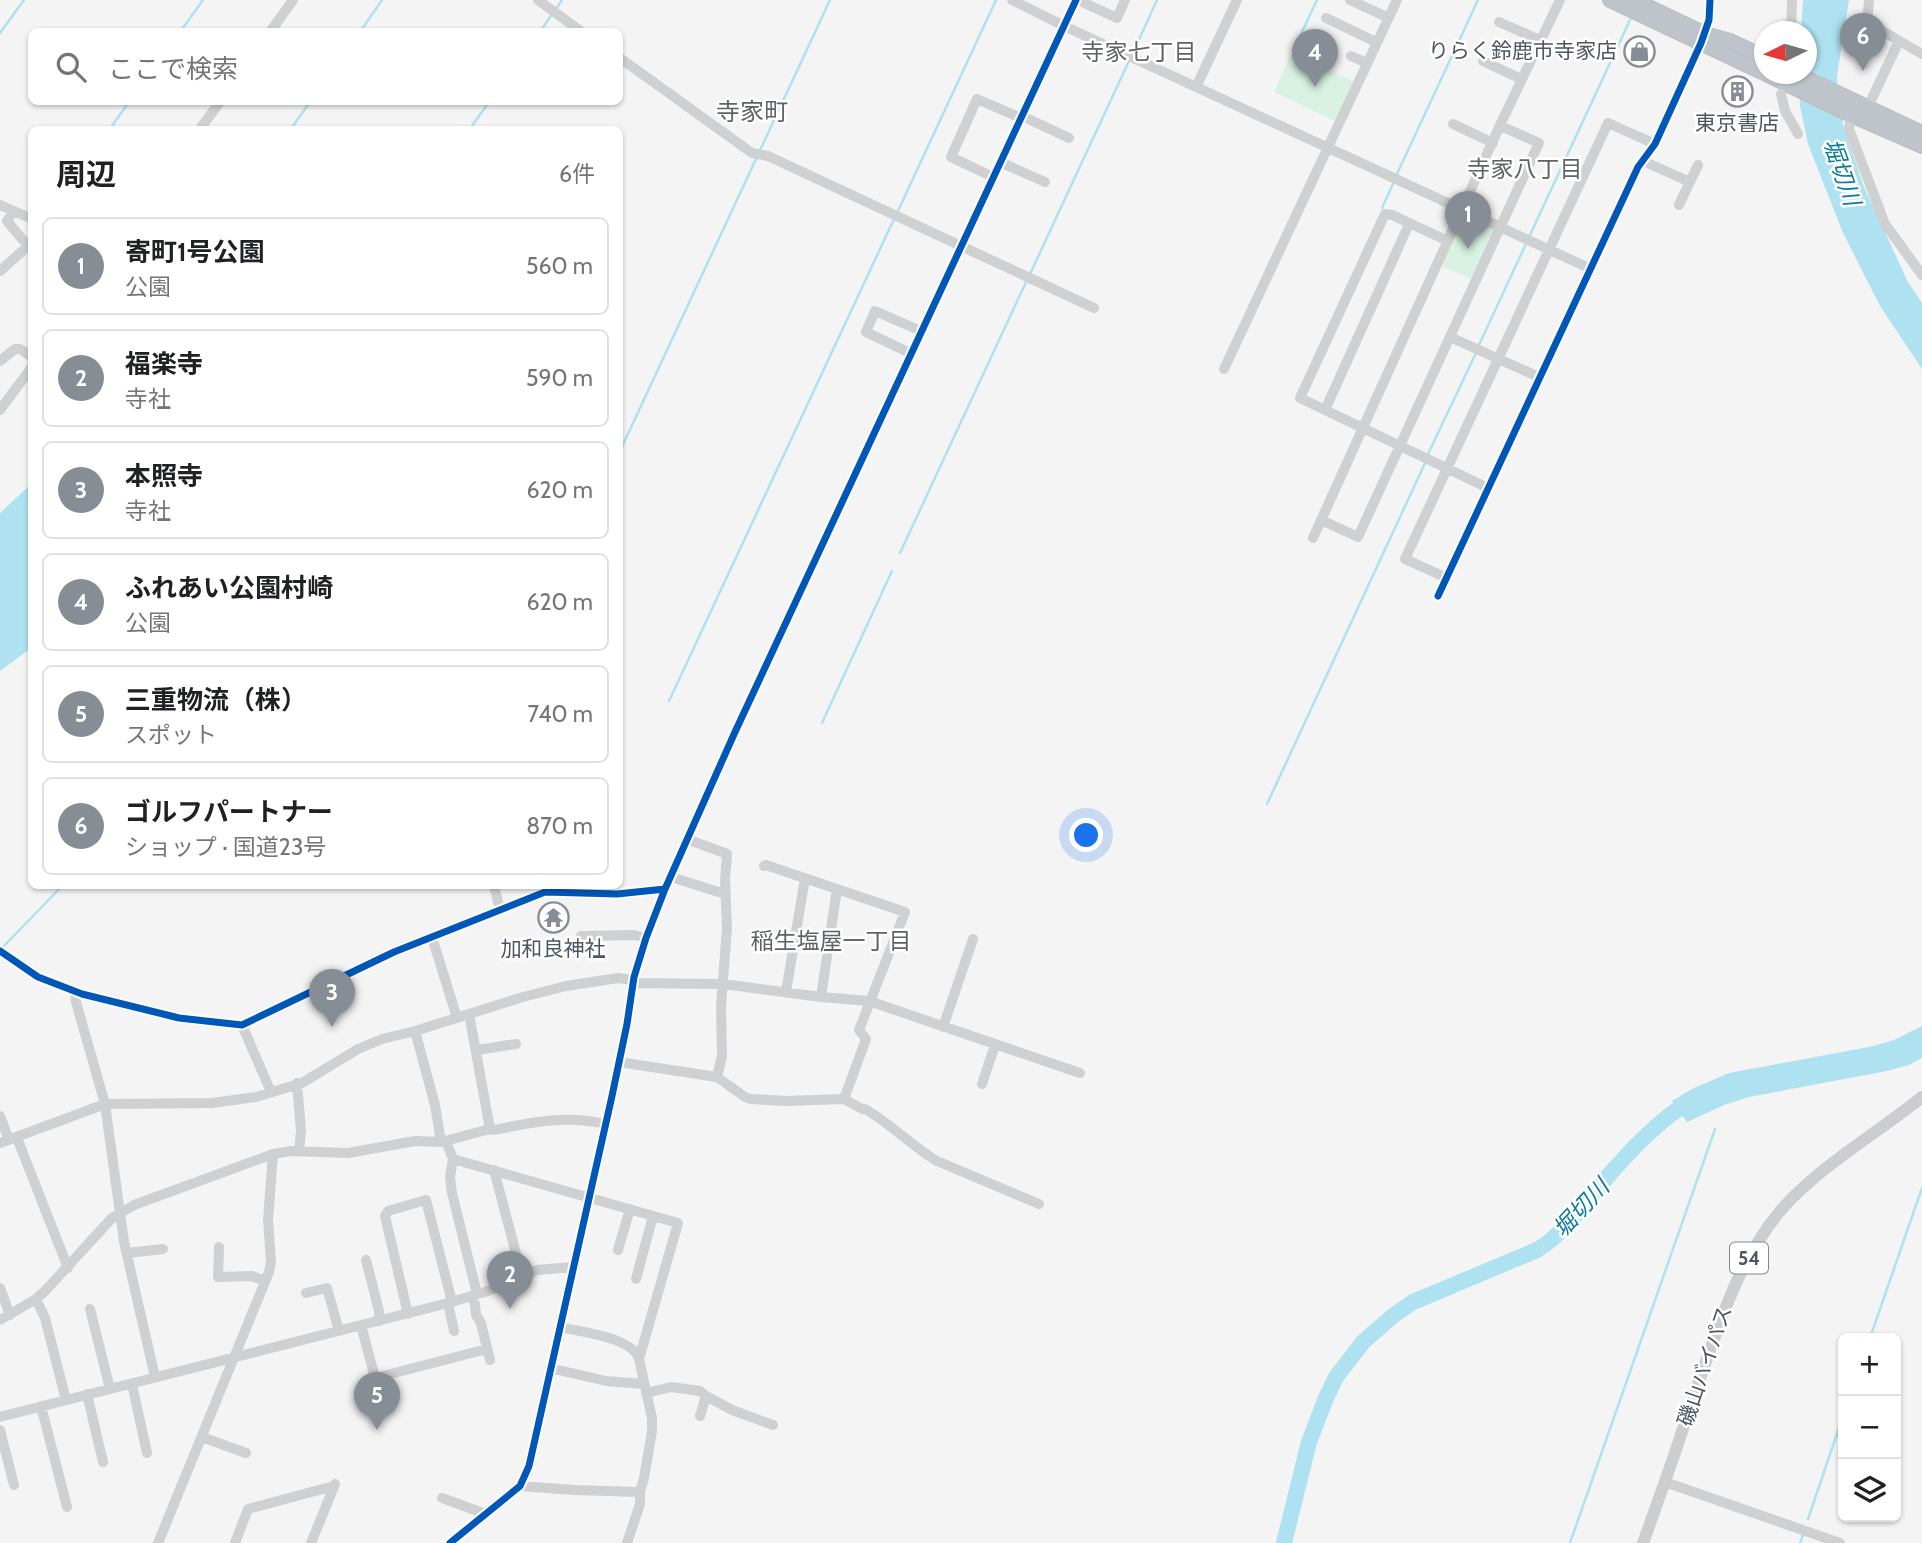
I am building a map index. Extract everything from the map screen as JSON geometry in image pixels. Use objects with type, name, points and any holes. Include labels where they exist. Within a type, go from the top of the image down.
[{"type":"highway","points":[[1609,0],[1704,39],[1730,41],[1754,52]]},
{"type":"highway","points":[[1634,0],[1754,67]]},
{"type":"highway","points":[[1790,85],[1845,107],[1922,146]]},
{"type":"highway","points":[[1845,107],[1868,107],[1922,133]]},
{"type":"main road","name":"磯山バイパス","points":[[1643,1543],[1719,1323],[1736,1283],[1770,1225],[1821,1171],[1922,1097]]},
{"type":"street","points":[[273,28],[293,0]]},
{"type":"street","points":[[538,0],[576,28]]},
{"type":"street","points":[[1012,0],[1591,269]]},
{"type":"street","points":[[453,1542],[520,1486],[529,1466],[619,1062],[633,981],[665,889],[735,732],[1077,0],[1117,18],[1125,0]]},
{"type":"street","points":[[1196,87],[1237,0]]},
{"type":"street","points":[[1350,0],[1389,18]]},
{"type":"street","points":[[1224,369],[1397,0]]},
{"type":"street","points":[[1313,538],[1521,79],[1560,0]]},
{"type":"street","points":[[1438,596],[1638,167],[1655,144],[1704,39],[1710,0]]},
{"type":"street","points":[[1869,0],[1867,22],[1922,54]]},
{"type":"street","points":[[1786,21],[1792,3]]},
{"type":"street","points":[[1791,21],[1792,3]]},
{"type":"street","points":[[1326,18],[1376,42]]},
{"type":"street","points":[[1499,22],[1540,40]]},
{"type":"street","points":[[1868,107],[1899,41]]},
{"type":"street","points":[[1351,56],[1367,63]]},
{"type":"street","points":[[623,60],[752,153],[1094,308]]},
{"type":"street","points":[[1483,61],[1521,79]]},
{"type":"street","points":[[1790,85],[1785,111],[1798,134]]},
{"type":"street","points":[[993,177],[951,157],[977,99],[1069,138]]},
{"type":"street","points":[[202,126],[218,105]]},
{"type":"street","points":[[1845,107],[1849,129],[1885,224],[1922,275]]},
{"type":"street","points":[[1447,578],[1405,559],[1608,123],[1655,144]]},
{"type":"street","points":[[1453,124],[1493,143]]},
{"type":"street","points":[[1321,520],[1358,537],[1501,228],[1539,143],[1501,126]]},
{"type":"street","points":[[1643,161],[1690,182]]},
{"type":"street","points":[[1000,162],[1045,182]]},
{"type":"street","points":[[1679,205],[1698,165]]},
{"type":"street","points":[[0,205],[28,217]]},
{"type":"street","points":[[0,271],[28,246],[6,221],[14,211]]},
{"type":"street","points":[[1448,241],[1385,214],[1300,398],[1488,488]]},
{"type":"street","points":[[1325,410],[1409,224]]},
{"type":"street","points":[[911,353],[866,332],[874,311],[921,331]]},
{"type":"street","points":[[1450,337],[1539,377]]},
{"type":"street","points":[[0,362],[15,348],[28,354]]},
{"type":"street","points":[[0,410],[28,372]]},
{"type":"street","points":[[687,839],[727,854],[722,1056],[717,1077]]},
{"type":"street","points":[[764,866],[905,912],[859,1030],[866,1040],[844,1099]]},
{"type":"street","points":[[671,877],[725,894]]},
{"type":"street","points":[[786,992],[805,878]]},
{"type":"street","points":[[495,889],[500,909]]},
{"type":"street","points":[[3,953],[38,977],[75,992],[179,1018],[242,1025],[394,952],[545,892],[617,894],[665,889]]},
{"type":"street","points":[[821,997],[837,889]]},
{"type":"street","points":[[581,936],[634,935],[646,938]]},
{"type":"street","points":[[432,937],[457,1018]]},
{"type":"street","points":[[943,1027],[973,939]]},
{"type":"street","points":[[9,1140],[105,1104],[212,1103],[271,1093],[302,1083],[358,1049],[382,1040],[523,997],[566,986],[618,978],[633,981],[723,984],[869,1001],[1080,1073]]},
{"type":"street","points":[[75,992],[105,1104],[127,1253],[155,1377]]},
{"type":"street","points":[[469,1014],[490,1129]]},
{"type":"street","points":[[242,1025],[271,1093]]},
{"type":"street","points":[[361,1325],[375,1378],[489,1355],[481,1323],[476,1315],[452,1193],[450,1177],[453,1159],[443,1142],[415,1031]]},
{"type":"street","points":[[477,1050],[516,1044]]},
{"type":"street","points":[[982,1084],[995,1045]]},
{"type":"street","points":[[619,1062],[717,1077],[751,1099],[844,1099],[884,1120],[937,1161],[1038,1204]]},
{"type":"street","points":[[298,1083],[299,1151]]},
{"type":"street","points":[[0,1116],[68,1268]]},
{"type":"street","points":[[0,1320],[36,1299],[120,1212],[273,1154],[299,1151],[348,1153],[415,1141],[443,1142],[490,1129],[568,1118],[605,1124]]},
{"type":"street","points":[[158,1543],[271,1262],[268,1220],[273,1154]]},
{"type":"street","points":[[453,1159],[678,1223],[639,1359]]},
{"type":"street","points":[[494,1170],[522,1276]]},
{"type":"street","points":[[408,1314],[385,1216],[388,1211],[426,1200],[454,1331]]},
{"type":"street","points":[[618,1250],[630,1209]]},
{"type":"street","points":[[636,1279],[653,1216]]},
{"type":"street","points":[[219,1247],[218,1277],[253,1276],[265,1281]]},
{"type":"street","points":[[127,1253],[163,1248]]},
{"type":"street","points":[[366,1261],[379,1311],[379,1321]]},
{"type":"street","points":[[0,1417],[450,1303],[544,1269],[573,1267]]},
{"type":"street","points":[[0,1288],[10,1315]]},
{"type":"street","points":[[306,1293],[327,1288],[339,1331]]},
{"type":"street","points":[[36,1299],[45,1318],[66,1400]]},
{"type":"street","points":[[90,1309],[110,1389]]},
{"type":"street","points":[[560,1327],[617,1340],[637,1352],[652,1418],[652,1431],[640,1504],[627,1543]]},
{"type":"street","points":[[550,1368],[645,1389],[671,1387],[700,1391],[732,1410],[774,1425]]},
{"type":"street","points":[[132,1384],[147,1452]]},
{"type":"street","points":[[87,1395],[103,1462]]},
{"type":"street","points":[[700,1416],[706,1396]]},
{"type":"street","points":[[41,1406],[68,1507]]},
{"type":"street","points":[[0,1430],[14,1485]]},
{"type":"street","points":[[202,1437],[246,1454]]},
{"type":"street","points":[[1665,1482],[1840,1543]]},
{"type":"street","points":[[235,1543],[248,1509],[335,1483],[311,1543]]},
{"type":"street","points":[[520,1486],[640,1492]]},
{"type":"street","points":[[442,1498],[486,1514]]},
{"type":"green space","points":[[1291,54],[1356,82],[1337,122],[1274,92]]},
{"type":"green space","points":[[1469,217],[1492,227],[1495,233],[1473,280],[1441,266],[1463,219]]},
{"type":"water","points":[[1803,0],[1849,0],[1837,76],[1838,100],[1844,128],[1864,187],[1908,282],[1922,303],[1922,369],[1880,306],[1843,233],[1808,144],[1800,106],[1799,84],[1817,84],[1817,21],[1802,21]]},
{"type":"water","points":[[28,487],[28,650],[0,671],[0,513]]},
{"type":"water","points":[[1922,1026],[1922,1058],[1909,1065],[1749,1097],[1687,1122],[1672,1101],[1729,1073],[1874,1046],[1894,1040]]},
{"type":"waterway","points":[[0,33],[24,0]]},
{"type":"waterway","points":[[183,28],[203,0]]},
{"type":"waterway","points":[[363,28],[382,0]]},
{"type":"waterway","points":[[556,9],[562,0]]},
{"type":"waterway","points":[[623,445],[830,0]]},
{"type":"waterway","points":[[897,213],[996,0]]},
{"type":"waterway","points":[[1132,55],[1157,0]]},
{"type":"waterway","points":[[1293,51],[1317,0]]},
{"type":"waterway","points":[[1396,176],[1478,0]]},
{"type":"waterway","points":[[543,28],[552,14]]},
{"type":"waterway","points":[[1478,347],[1630,20]]},
{"type":"waterway","points":[[1030,274],[1129,61]]},
{"type":"waterway","points":[[112,126],[127,105]]},
{"type":"waterway","points":[[293,126],[308,105]]},
{"type":"waterway","points":[[472,126],[487,105]]},
{"type":"waterway","points":[[1382,208],[1394,182]]},
{"type":"waterway","points":[[669,701],[894,219]]},
{"type":"waterway","points":[[900,553],[1027,280]]},
{"type":"waterway","points":[[1428,454],[1476,353]]},
{"type":"waterway","points":[[1267,804],[1426,461]]},
{"type":"waterway","points":[[822,723],[892,571]]},
{"type":"waterway","points":[[1,949],[59,889]]},
{"type":"waterway","name":"堀切川","points":[[1284,1543],[1309,1442],[1326,1398],[1336,1377],[1363,1342],[1413,1302],[1546,1244],[1569,1222],[1642,1139],[1695,1098]]},
{"type":"waterway","points":[[1570,1543],[1715,1129]]},
{"type":"waterway","points":[[1872,1333],[1922,1188]]},
{"type":"waterway","points":[[1808,1519],[1838,1431]]},
{"type":"waterway","points":[[1800,1543],[1803,1535]]},
{"type":"cycle path","points":[[450,1543],[520,1486],[529,1466],[612,1096],[634,977],[665,889],[735,732],[1076,0]]},
{"type":"cycle path","points":[[1438,596],[1638,167],[1655,144],[1701,43],[1709,20],[1710,0]]},
{"type":"cycle path","points":[[0,951],[38,977],[82,994],[179,1018],[242,1025],[394,952],[545,892],[617,894],[665,889]]},
{"type":"place","name":"りらく鈴鹿市寺家店","points":[[1640,51]]},
{"type":"place","name":"ゴルフパートナー","points":[[1863,71]]},
{"type":"place","name":"ふれあい公園村崎","points":[[1315,87]]},
{"type":"place","name":"東京書店","points":[[1737,91]]},
{"type":"place","name":"寄町1号公園","points":[[1468,249]]},
{"type":"place","name":"加和良神社","points":[[553,917]]},
{"type":"place","name":"本照寺","points":[[332,1027]]},
{"type":"place","name":"福楽寺","points":[[510,1309]]},
{"type":"place","name":"三重物流（株）","points":[[377,1430]]},
{"type":"district","name":"寺家七丁目","points":[[1139,52]]},
{"type":"district","name":"寺家町","points":[[752,112]]},
{"type":"district","name":"寺家八丁目","points":[[1525,169]]},
{"type":"district","name":"稲生塩屋一丁目","points":[[831,941]]}]
